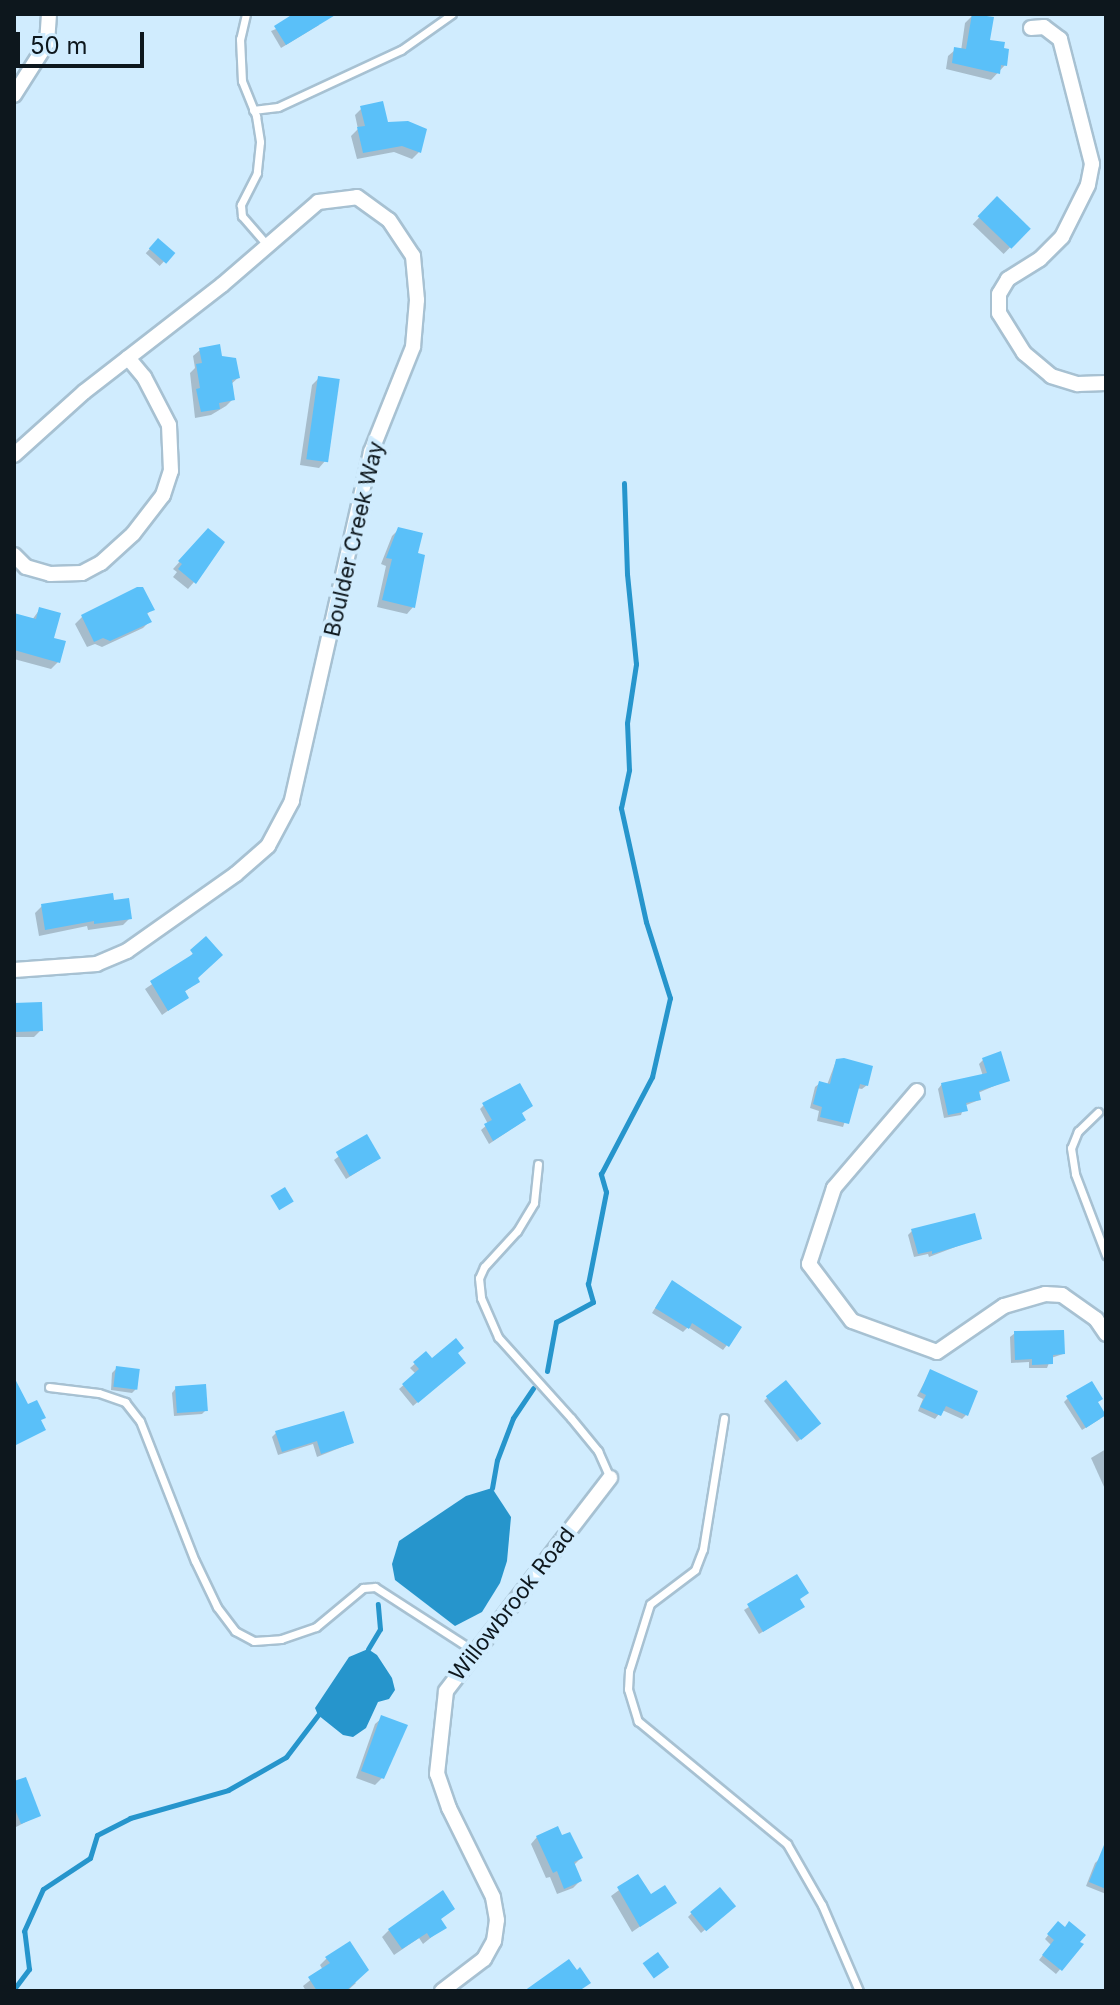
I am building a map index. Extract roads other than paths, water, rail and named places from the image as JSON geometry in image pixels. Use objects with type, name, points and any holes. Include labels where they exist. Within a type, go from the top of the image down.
[{"type":"street","points":[[14,95],[47,43],[49,14]]},
{"type":"street","points":[[1031,28],[1044,27],[1060,39],[1092,164],[1082,200],[1062,237],[1040,259],[1008,279],[999,294],[999,313],[1024,353],[1051,376],[1078,384],[1106,383]]},
{"type":"street","name":"Boulder Creek Way","points":[[14,455],[318,202],[357,197],[389,220],[413,256],[417,300],[413,347],[371,452],[292,801],[268,846],[236,874],[127,951],[97,964],[14,970]]},
{"type":"street","points":[[14,555],[26,567],[50,574],[82,573],[101,563],[133,534],[163,495],[171,471],[169,425],[144,377],[128,358]]},
{"type":"street","points":[[917,1091],[834,1188],[809,1264],[852,1321],[937,1352],[1004,1306],[1045,1294],[1062,1295],[1096,1319],[1106,1334]]},
{"type":"street","name":"Willowbrook Road","points":[[442,1991],[484,1959],[497,1931],[493,1897],[449,1808],[437,1774],[446,1691],[610,1478]]},
{"type":"lane","points":[[246,14],[240,39],[242,81],[260,142],[257,173],[241,205],[242,216],[267,245]]},
{"type":"lane","points":[[253,110],[278,107],[401,50],[452,14]]},
{"type":"lane","points":[[1098,1112],[1078,1131],[1071,1148],[1075,1174],[1106,1255]]},
{"type":"lane","points":[[538,1164],[534,1203],[517,1231],[484,1267],[479,1278],[481,1298],[498,1337],[598,1451],[610,1478]]},
{"type":"lane","points":[[49,1387],[99,1393],[125,1402],[140,1421],[195,1561],[217,1607],[235,1631],[254,1641],[281,1639],[316,1627],[363,1588],[375,1587],[474,1651]]},
{"type":"lane","points":[[724,1418],[703,1549],[695,1570],[650,1604],[629,1671],[628,1689],[638,1721],[787,1844],[822,1905],[859,1991]]},
{"type":"water","points":[[492,1488],[511,1517],[507,1561],[500,1583],[482,1612],[455,1626],[395,1580],[392,1564],[399,1541],[466,1496]]},
{"type":"water","points":[[368,1649],[377,1655],[392,1678],[395,1690],[389,1699],[378,1702],[366,1728],[353,1737],[343,1735],[318,1715],[315,1708],[349,1657]]},
{"type":"waterway","points":[[547,1371],[556,1322],[593,1302],[588,1284],[606,1192],[601,1174],[652,1077],[670,998],[646,922],[621,808],[629,770],[627,723],[636,664],[627,574],[624,483]]},
{"type":"waterway","points":[[492,1488],[497,1460],[513,1418],[533,1388]]},
{"type":"waterway","points":[[368,1649],[380,1629],[378,1604]]},
{"type":"waterway","points":[[14,1989],[29,1969],[24,1931],[43,1889],[90,1858],[97,1835],[130,1818],[228,1790],[286,1757],[318,1715]]}]
